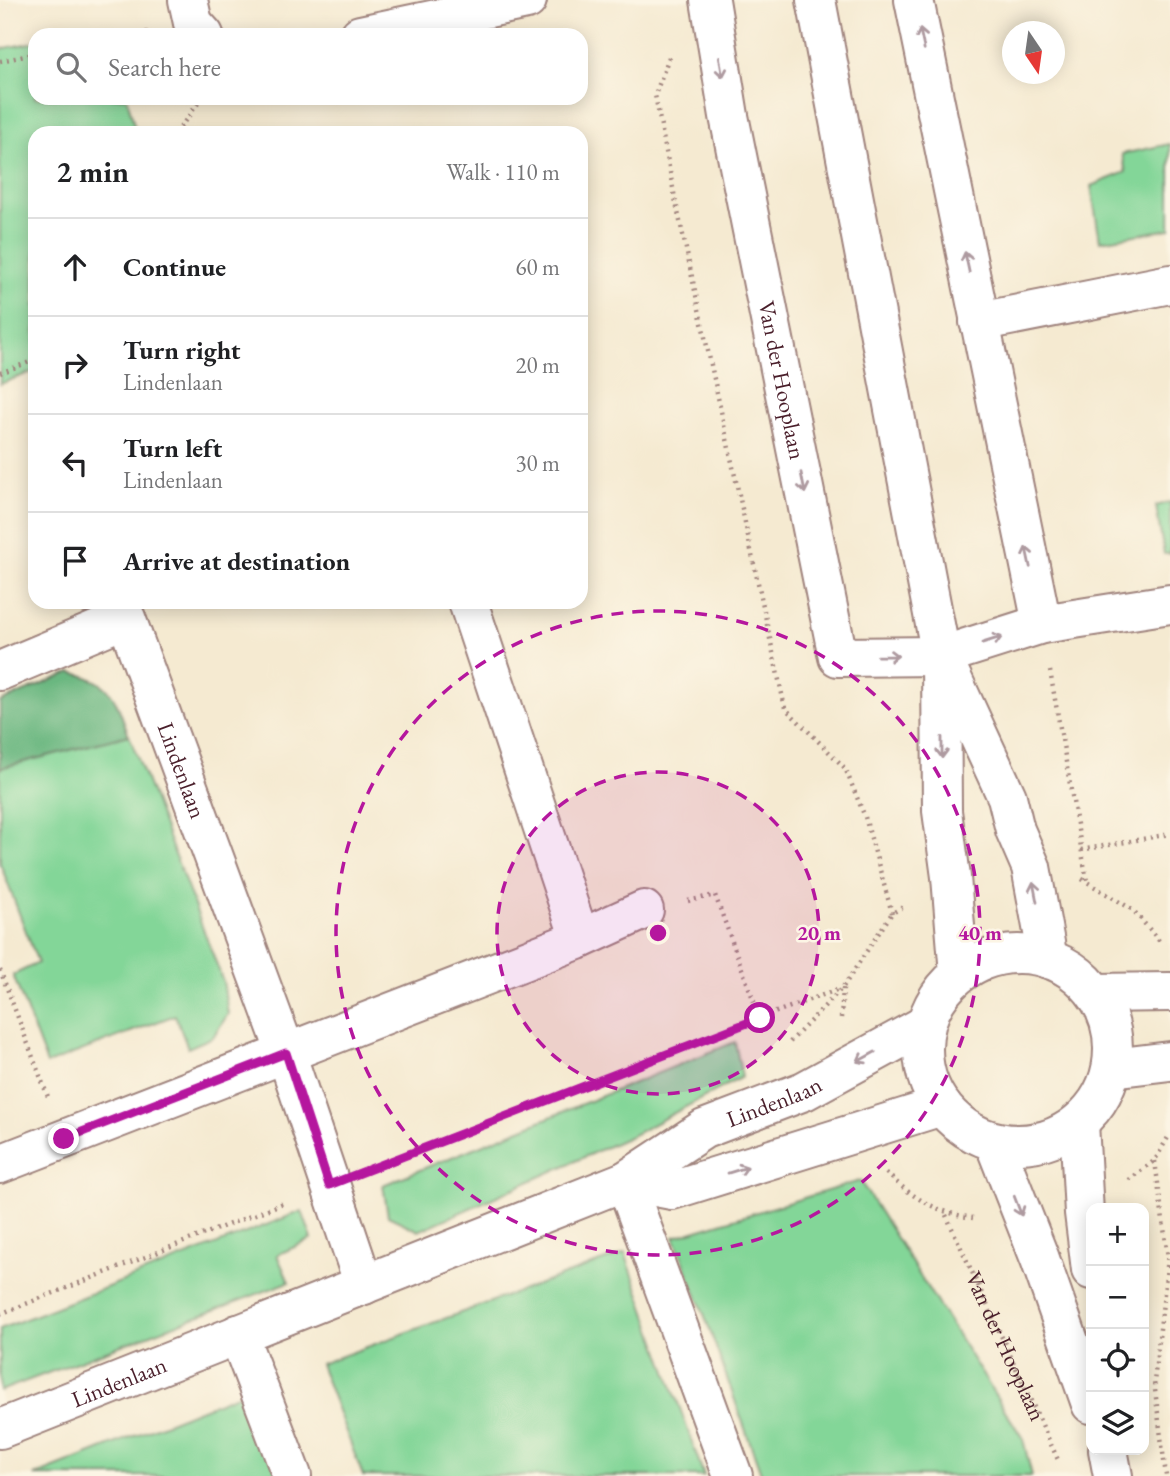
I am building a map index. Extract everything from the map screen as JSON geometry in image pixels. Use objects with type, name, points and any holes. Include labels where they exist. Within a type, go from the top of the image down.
[{"type":"street","points":[[188,0],[193,23],[198,28]]},
{"type":"street","points":[[393,28],[527,0]]},
{"type":"street","name":"Van der Hooplaan","points":[[710,0],[729,116],[838,657],[941,656],[1042,624],[1170,604]]},
{"type":"street","points":[[816,0],[941,656],[942,811],[951,877],[959,974]]},
{"type":"street","points":[[914,0],[1042,624]]},
{"type":"street","points":[[979,322],[1170,284]]},
{"type":"street","points":[[470,609],[580,939]]},
{"type":"street","name":"Lindenlaan","points":[[0,671],[126,618],[286,1053],[364,1285]]},
{"type":"street","points":[[941,656],[1007,797],[1015,830],[1031,867],[1048,959]]},
{"type":"street","points":[[0,1164],[580,939],[644,910]]},
{"type":"street","points":[[1017,954],[1048,959],[1075,972],[1095,993],[1112,1030],[1112,1068],[1100,1098],[1079,1123],[1053,1138],[1024,1145],[994,1142],[965,1129],[942,1107],[928,1081],[922,1053],[925,1025],[938,997],[959,974],[986,959],[1017,954]]},
{"type":"street","points":[[1095,993],[1170,992]]},
{"type":"street","name":"Lindenlaan","points":[[0,1429],[625,1181],[704,1129],[804,1091],[925,1025]]},
{"type":"street","points":[[1112,1068],[1170,1061]]},
{"type":"street","points":[[625,1181],[672,1190],[942,1107]]},
{"type":"street","points":[[1079,1123],[1084,1213],[1091,1266]]},
{"type":"street","points":[[994,1142],[1040,1259],[1087,1392]]},
{"type":"street","points":[[625,1181],[733,1476]]},
{"type":"street","points":[[238,1334],[292,1476]]},
{"type":"street","points":[[1109,1455],[1113,1476]]},
{"type":"path","points":[[0,61],[28,55]]},
{"type":"path","points":[[655,95],[785,708],[845,768],[865,817],[892,914]]},
{"type":"path","points":[[181,126],[197,105]]},
{"type":"path","points":[[0,373],[28,363]]},
{"type":"path","points":[[1042,624],[1087,881],[1133,910],[1168,950]]},
{"type":"path","points":[[1082,850],[1170,834]]},
{"type":"path","points":[[644,910],[715,895],[760,1018]]},
{"type":"path","points":[[0,970],[64,1139]]},
{"type":"path","points":[[0,1314],[844,987]]},
{"type":"path","points":[[1166,1476],[1154,1382],[1168,1258],[1155,1160],[1170,1134]]},
{"type":"path","name":"Van der Hooplaan","points":[[884,1171],[908,1193],[946,1214],[1059,1464]]},
{"type":"green space","points":[[28,43],[28,105],[129,105],[134,126],[28,126],[28,374],[0,384],[0,49]]},
{"type":"green space","points":[[1170,144],[1170,229],[1100,241],[1091,186],[1126,172],[1122,154]]},
{"type":"green space","points":[[1170,502],[1170,554],[1164,554],[1156,506]]},
{"type":"green space","points":[[71,672],[97,681],[111,693],[129,735],[0,768],[0,702]]},
{"type":"green space","points":[[129,735],[223,981],[228,1014],[213,1037],[188,1048],[175,1015],[47,1064],[13,975],[38,963],[0,863],[0,768]]},
{"type":"green space","points":[[735,1042],[742,1077],[631,1136],[419,1231],[388,1216],[383,1185]]},
{"type":"green space","points":[[860,1181],[1023,1439],[1032,1476],[762,1476],[674,1237]]},
{"type":"green space","points":[[302,1211],[312,1239],[277,1255],[289,1282],[0,1391],[0,1329]]},
{"type":"green space","points":[[625,1253],[704,1476],[363,1476],[320,1364]]},
{"type":"green space","points":[[264,1384],[300,1476],[34,1476]]},
{"type":"route","points":[[64,1139],[286,1053],[329,1185],[760,1018]]}]
